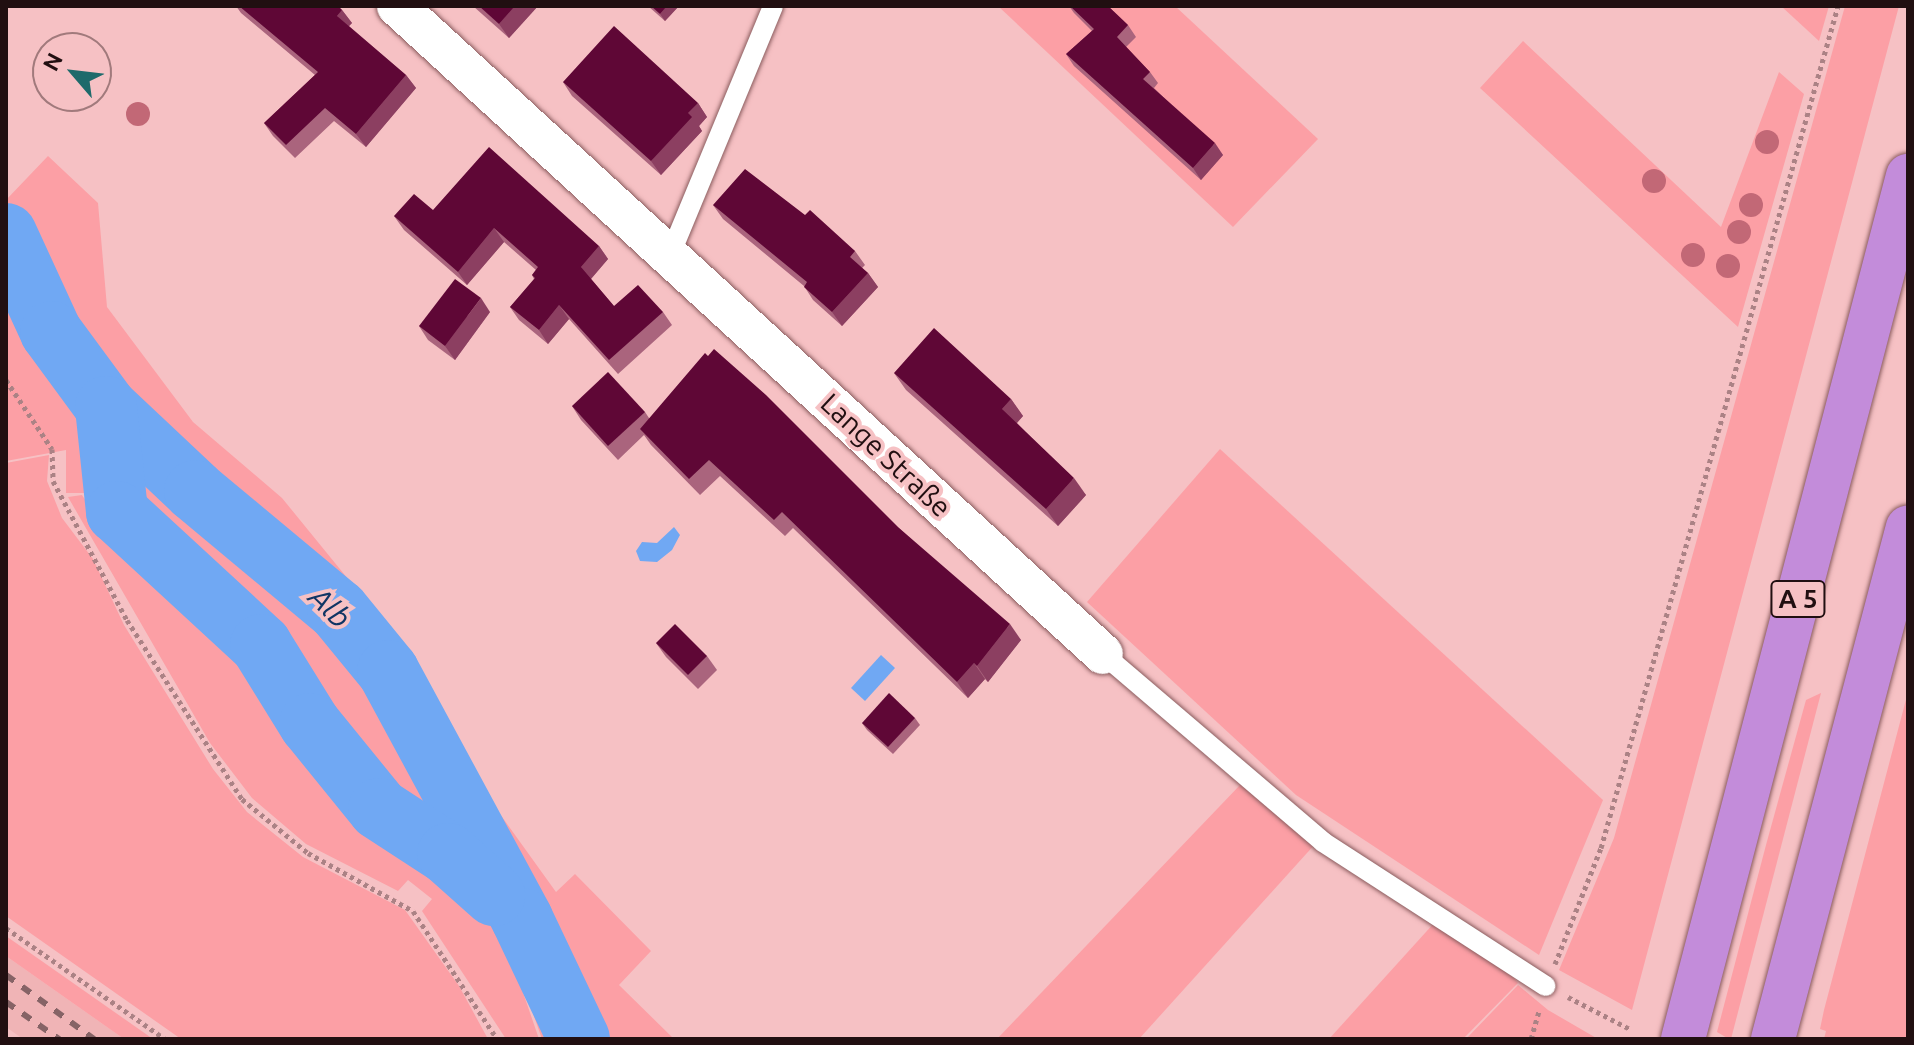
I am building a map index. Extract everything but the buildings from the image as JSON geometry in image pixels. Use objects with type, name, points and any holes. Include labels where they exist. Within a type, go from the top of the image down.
[{"type":"highway","name":"A 5","points":[[1685,1030],[1908,176]]},
{"type":"highway","points":[[1773,1039],[1908,527]]},
{"type":"street","name":"Lange Straße","points":[[397,6],[1103,654]]},
{"type":"lane","points":[[670,255],[773,6]]},
{"type":"lane","points":[[1103,654],[1323,842],[1546,986]]},
{"type":"path","points":[[1630,1029],[1546,986],[1601,848],[1838,6]]},
{"type":"path","points":[[6,380],[52,449],[53,481],[127,620],[242,799],[308,853],[413,911],[497,1039]]},
{"type":"path","points":[[6,928],[165,1039]]},
{"type":"shaded area","points":[[998,6],[1175,6],[1318,139],[1233,227]]},
{"type":"shaded area","points":[[1781,6],[1829,6],[1819,41]]},
{"type":"shaded area","points":[[1845,6],[1899,6],[1632,1010],[1559,970],[1614,838]]},
{"type":"shaded area","points":[[1523,41],[1721,227],[1779,72],[1804,94],[1738,327],[1480,88]]},
{"type":"shaded area","points":[[48,156],[98,203],[107,307],[193,422],[282,498],[410,655],[497,810],[556,892],[575,874],[651,951],[619,985],[674,1039],[542,1039],[494,902],[442,855],[492,902],[539,1039],[506,1039],[422,911],[432,899],[408,880],[398,891],[306,844],[252,798],[210,743],[68,497],[82,495],[124,559],[240,644],[273,705],[322,774],[382,839],[435,879],[440,863],[434,877],[383,837],[323,773],[241,643],[127,558],[85,493],[66,493],[66,450],[6,461],[6,200]]},
{"type":"shaded area","points":[[1220,449],[1603,800],[1539,955],[1296,795],[1087,602]]},
{"type":"shaded area","points":[[49,455],[47,481],[62,518],[93,559],[124,625],[213,769],[247,812],[303,857],[405,910],[459,986],[488,1039],[181,1039],[6,916],[6,463]]},
{"type":"shaded area","points":[[1908,692],[1908,1039],[1824,1039],[1826,1031],[1820,1029],[1824,1010]]},
{"type":"shaded area","points":[[1821,693],[1729,1039],[1717,1032],[1766,845],[1806,700]]},
{"type":"shaded area","points":[[1241,784],[1316,843],[1139,1039],[997,1039]]},
{"type":"shaded area","points":[[1435,922],[1505,968],[1518,983],[1463,1039],[1329,1039]]},
{"type":"shaded area","points":[[6,936],[153,1039],[124,1039],[6,956]]},
{"type":"shaded area","points":[[6,956],[124,1039],[23,1039],[6,1027]]},
{"type":"shaded area","points":[[1518,985],[1548,1010],[1598,1039],[1466,1039]]},
{"type":"water","points":[[674,527],[680,535],[672,550],[657,562],[640,561],[636,551],[642,542],[657,543]]},
{"type":"water","points":[[881,655],[895,668],[865,701],[851,688]]},
{"type":"waterway","name":"Alb","points":[[6,234],[51,332],[106,407],[195,491],[338,610],[388,671],[522,919],[579,1039]]},
{"type":"waterway","points":[[106,407],[117,512],[261,645],[310,724],[379,809],[448,854],[494,895]]},
{"type":"railway","points":[[6,975],[94,1039]]},
{"type":"railway","points":[[6,1002],[59,1039]]}]
